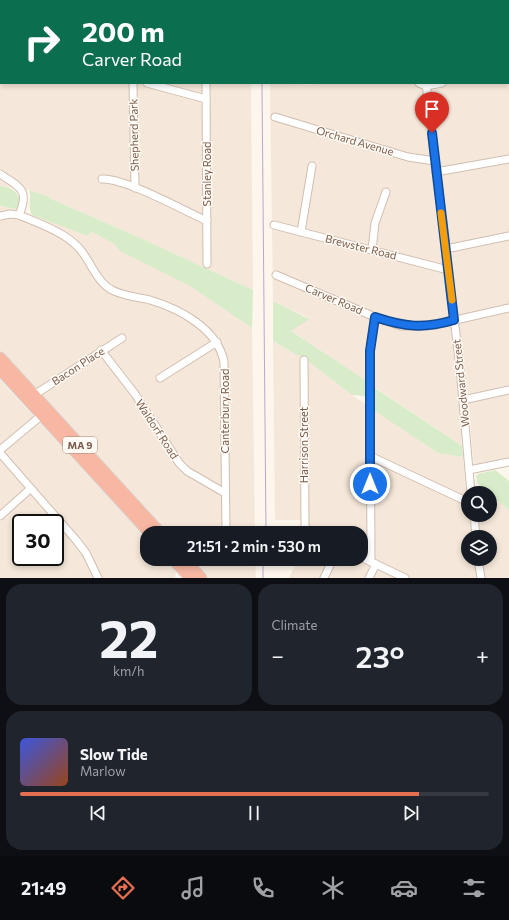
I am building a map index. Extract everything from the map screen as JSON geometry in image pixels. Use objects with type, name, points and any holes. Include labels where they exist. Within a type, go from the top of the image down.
[{"type":"highway","name":"MA 9","points":[[0,358],[154,526]]},
{"type":"highway","name":"MA 9","points":[[0,369],[144,526]]},
{"type":"highway","points":[[188,569],[202,578]]},
{"type":"street","name":"Shepherd Park","points":[[133,84],[135,188]]},
{"type":"street","name":"Stanley Road","points":[[206,84],[207,264]]},
{"type":"street","points":[[161,85],[206,98]]},
{"type":"street","name":"Woodward Street","points":[[426,85],[463,400],[470,486]]},
{"type":"street","name":"Orchard Avenue","points":[[275,117],[408,157],[435,161]]},
{"type":"street","points":[[436,172],[509,159]]},
{"type":"street","points":[[301,232],[312,166]]},
{"type":"street","points":[[0,174],[19,187],[24,195],[24,204],[19,215],[10,214],[0,216]]},
{"type":"street","points":[[102,179],[112,179],[135,188],[207,221]]},
{"type":"street","points":[[372,250],[375,223],[386,192]]},
{"type":"street","name":"Canterbury Road","points":[[19,215],[64,236],[74,243],[102,281],[112,290],[155,302],[178,312],[208,332],[217,342],[224,362],[225,526]]},
{"type":"street","name":"Brewster Road","points":[[274,225],[448,270]]},
{"type":"street","points":[[446,249],[509,236]]},
{"type":"street","name":"Carver Road","points":[[276,275],[375,317],[401,326],[410,327],[454,320],[509,308]]},
{"type":"street","points":[[369,578],[373,563],[370,456],[370,351],[375,317]]},
{"type":"street","name":"Bacon Place","points":[[34,395],[101,350],[122,338]]},
{"type":"street","points":[[160,378],[217,342]]},
{"type":"street","name":"Waldorf Road","points":[[101,350],[135,394],[179,463],[187,471],[225,493]]},
{"type":"street","name":"Harrison Street","points":[[304,360],[304,488],[307,526]]},
{"type":"street","points":[[463,400],[509,390]]},
{"type":"street","points":[[0,450],[42,415]]},
{"type":"street","points":[[0,453],[82,547],[98,578]]},
{"type":"street","points":[[370,456],[461,499]]},
{"type":"street","points":[[469,470],[509,462]]},
{"type":"street","points":[[0,516],[30,488]]},
{"type":"street","points":[[368,560],[405,578]]},
{"type":"street","points":[[324,578],[330,566]]},
{"type":"street","points":[[479,566],[480,578]]},
{"type":"shaded area","points":[[0,84],[251,84],[253,290],[49,198],[50,197],[29,190],[0,186]]},
{"type":"shaded area","points":[[270,84],[422,84],[439,229],[456,351],[462,446],[290,330],[309,318],[273,301]]},
{"type":"shaded area","points":[[430,84],[509,84],[509,459],[476,465],[474,463]]},
{"type":"shaded area","points":[[0,206],[17,209],[88,236],[91,230],[114,244],[120,251],[190,286],[252,328],[255,526],[159,526],[0,351]]},
{"type":"shaded area","points":[[273,341],[309,362],[352,395],[438,453],[463,457],[466,486],[461,486],[461,522],[470,522],[471,530],[461,530],[461,566],[476,566],[477,578],[289,578],[295,566],[368,566],[368,526],[310,526],[308,520],[275,520]]},
{"type":"shaded area","points":[[0,380],[140,531],[140,566],[171,566],[176,572],[175,578],[0,578]]},
{"type":"shaded area","points":[[497,500],[509,510],[509,578],[485,578],[484,566],[497,566],[497,530],[479,530],[479,522],[497,522]]},
{"type":"shaded area","points":[[197,566],[255,566],[256,578],[208,578]]},
{"type":"green space","points":[[0,186],[9,188],[16,193],[19,200],[17,209],[0,206]]},
{"type":"green space","points":[[29,190],[50,197],[49,198],[253,290],[252,328],[190,286],[120,251],[114,244],[91,231],[88,236],[32,215],[30,209]]},
{"type":"green space","points":[[273,301],[309,319],[291,331],[365,380],[365,396],[352,395],[309,362],[273,341]]},
{"type":"green space","points":[[375,388],[462,446],[463,457],[438,453],[375,411]]},
{"type":"green space","points":[[495,470],[509,481],[509,510],[497,500],[497,486],[481,486],[477,483],[476,476],[478,474]]},
{"type":"tram line","points":[[262,84],[266,526]]},
{"type":"tram line","points":[[263,566],[263,578]]},
{"type":"slow traffic","points":[[441,213],[452,300]]},
{"type":"route","points":[[370,484],[370,351],[375,317],[401,326],[410,327],[443,323],[454,320],[432,133]]}]
